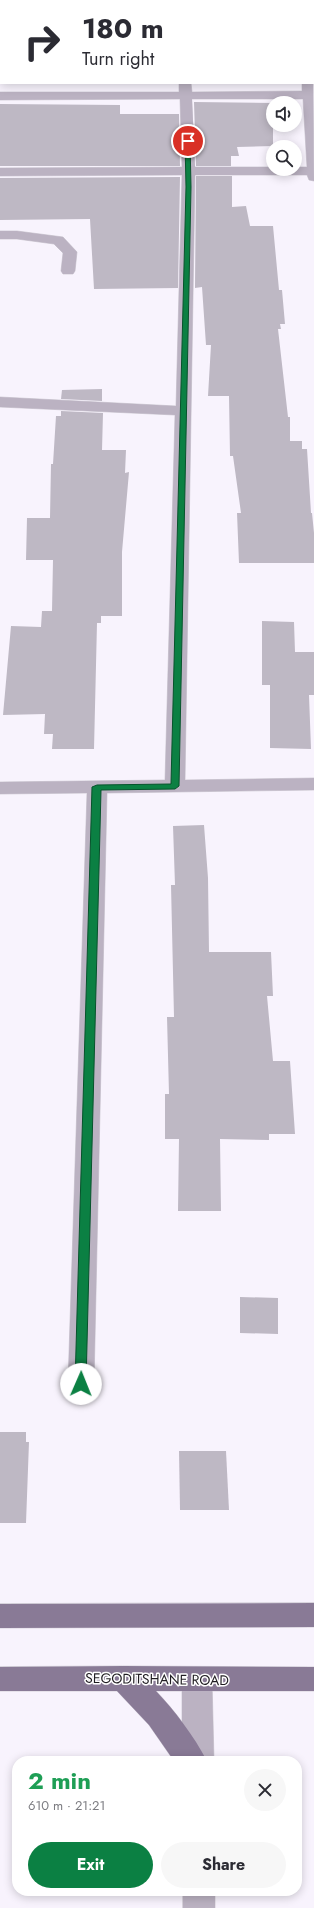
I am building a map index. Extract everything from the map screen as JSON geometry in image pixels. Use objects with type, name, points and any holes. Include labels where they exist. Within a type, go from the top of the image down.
[{"type":"main road","points":[[0,1616],[314,1615]]},
{"type":"main road","points":[[123,1678],[160,1716],[188,1756]]},
{"type":"main road","name":"SEGODITSHANE ROAD","points":[[0,1679],[314,1679]]},
{"type":"street","points":[[175,786],[189,172],[185,89]]},
{"type":"street","points":[[0,96],[185,89],[309,89],[314,177]]},
{"type":"street","points":[[0,172],[314,171]]},
{"type":"street","points":[[0,235],[17,235],[58,240],[70,252],[68,271]]},
{"type":"street","points":[[0,402],[183,411]]},
{"type":"street","points":[[0,788],[314,784]]},
{"type":"street","points":[[81,1384],[97,787]]},
{"type":"street","points":[[197,1680],[198,1756]]},
{"type":"street","points":[[199,1896],[199,1908]]},
{"type":"building","points":[[194,102],[266,103],[266,132],[273,132],[273,140],[266,140],[266,146],[237,147],[239,156],[231,156],[231,166],[196,166]]},
{"type":"building","points":[[0,104],[120,105],[120,114],[179,114],[180,166],[0,166]]},
{"type":"building","points":[[196,176],[232,176],[232,207],[246,206],[250,226],[273,226],[279,290],[282,290],[285,324],[280,324],[281,329],[278,329],[288,417],[290,417],[290,441],[302,441],[302,449],[307,449],[311,513],[314,533],[314,563],[239,563],[237,513],[241,513],[233,456],[230,456],[229,396],[208,396],[211,345],[206,345],[202,287],[195,288]]},
{"type":"building","points":[[180,177],[178,288],[94,289],[90,219],[0,220],[0,178]]},
{"type":"building","points":[[102,389],[102,401],[61,399],[62,390]]},
{"type":"building","points":[[61,411],[103,413],[102,450],[126,450],[125,473],[129,472],[122,552],[122,616],[101,616],[101,623],[97,623],[94,749],[52,749],[53,734],[44,734],[45,714],[3,715],[11,626],[41,627],[42,611],[52,611],[53,560],[26,560],[27,518],[50,518],[51,464],[53,464],[56,416],[61,416]]},
{"type":"building","points":[[262,621],[294,622],[295,652],[314,652],[314,695],[309,695],[311,749],[270,748],[270,685],[262,685]]},
{"type":"building","points":[[204,825],[208,878],[209,952],[271,952],[273,996],[267,996],[273,1061],[290,1061],[295,1134],[269,1134],[269,1140],[220,1139],[221,1211],[178,1211],[179,1139],[165,1139],[165,1094],[169,1094],[167,1017],[174,1017],[171,885],[175,885],[173,826]]},
{"type":"building","points":[[240,1297],[278,1298],[278,1334],[240,1333]]},
{"type":"building","points":[[0,1432],[26,1432],[26,1442],[29,1442],[26,1523],[0,1523]]},
{"type":"building","points":[[179,1451],[226,1451],[229,1510],[180,1510]]},
{"type":"route","points":[[81,1384],[97,787],[175,786],[189,172],[188,141]]}]
